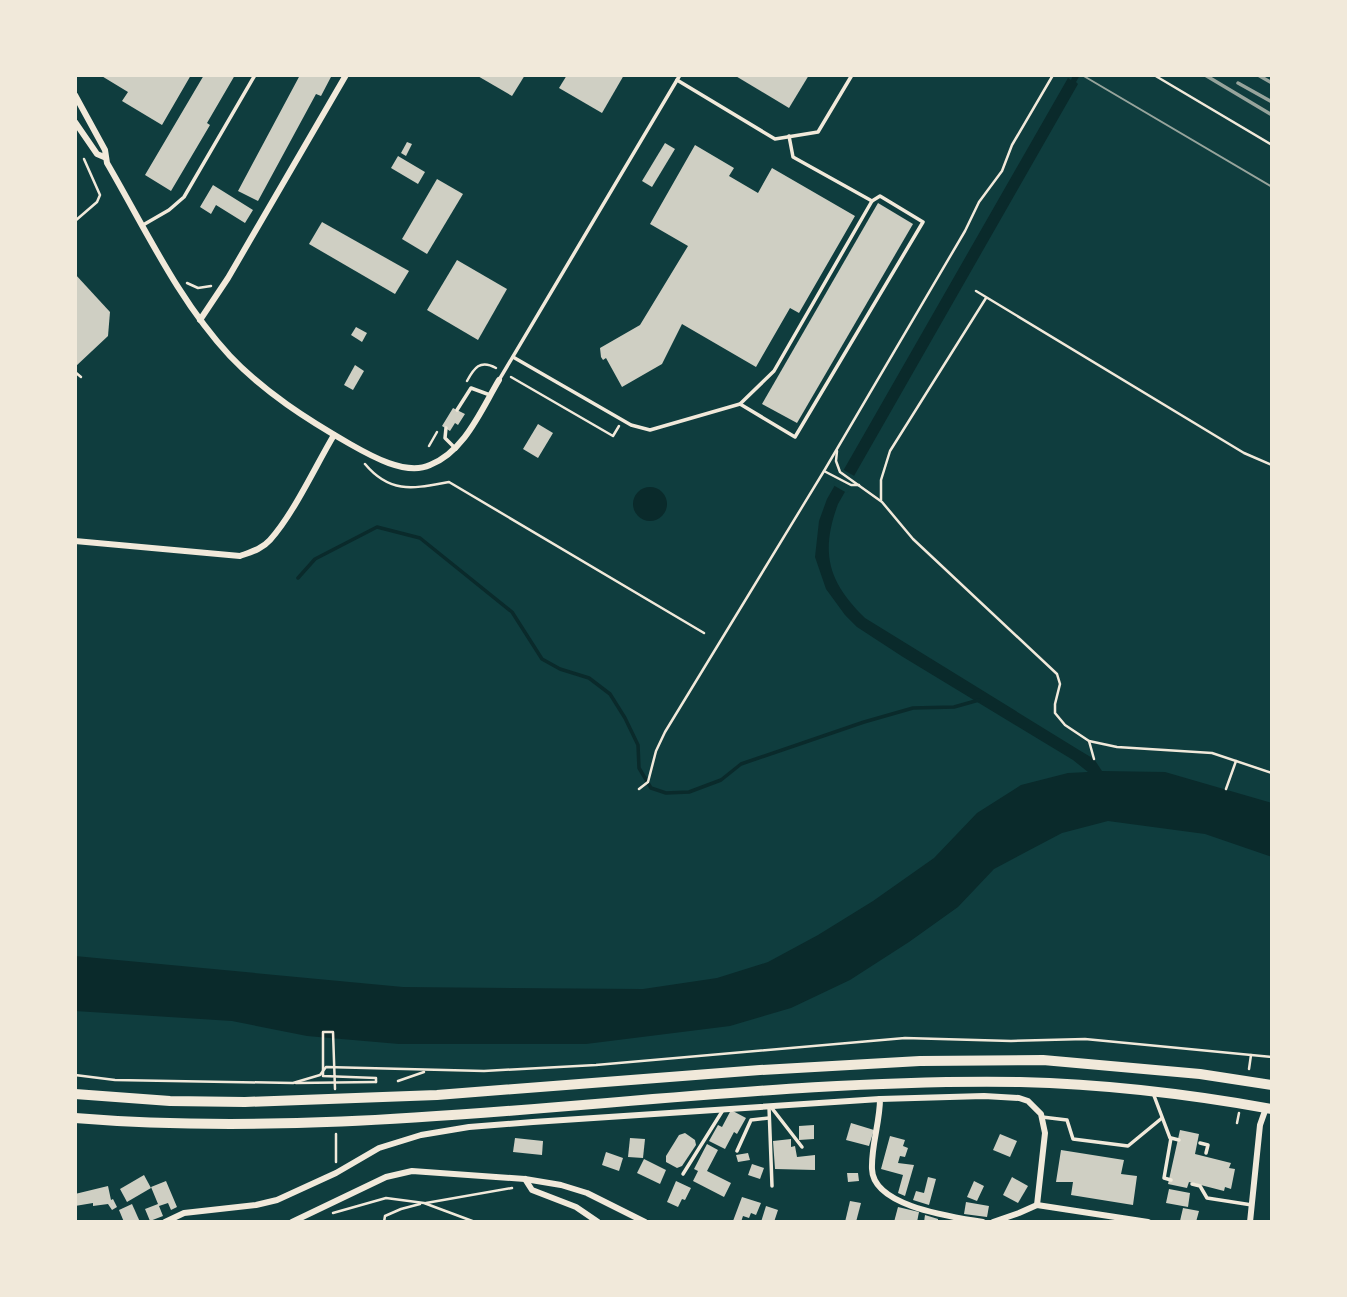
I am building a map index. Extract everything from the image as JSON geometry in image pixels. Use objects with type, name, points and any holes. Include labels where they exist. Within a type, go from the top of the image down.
[{"type":"main road","points":[[75,1094],[170,1101],[246,1102],[437,1095],[760,1070],[920,1061],[1043,1060],[1200,1074],[1272,1085]]},
{"type":"main road","points":[[75,1118],[201,1125],[337,1121],[783,1090],[975,1082],[1153,1091],[1269,1109],[1272,1092]]},
{"type":"street","points":[[200,320],[346,75]]},
{"type":"street","points":[[75,95],[105,150],[104,158]]},
{"type":"street","points":[[75,122],[97,154],[104,158],[200,320],[231,357],[253,377],[289,406],[334,435],[393,464],[415,468],[433,464],[456,449],[501,376]]},
{"type":"street","points":[[75,541],[240,556],[256,550],[268,541],[285,520],[334,435]]},
{"type":"street","points":[[165,1222],[184,1213],[277,1200],[336,1173],[379,1148],[421,1135],[469,1127],[769,1105],[984,1096],[1028,1101],[1042,1117],[1045,1133],[1037,1205]]},
{"type":"street","points":[[880,1099],[880,1116],[871,1168],[878,1187],[903,1203],[983,1222]]},
{"type":"street","points":[[1250,1222],[1259,1125],[1269,1109]]},
{"type":"street","points":[[292,1222],[386,1177],[412,1171],[561,1185],[587,1193],[645,1222]]},
{"type":"street","points":[[524,1180],[532,1190],[568,1203],[598,1222]]},
{"type":"street","points":[[993,1222],[1037,1205],[1148,1222]]},
{"type":"lane","points":[[143,225],[169,210],[184,197],[255,75]]},
{"type":"lane","points":[[501,376],[679,78],[775,139],[818,132],[852,75]]},
{"type":"lane","points":[[789,136],[793,157],[872,201]]},
{"type":"lane","points":[[513,356],[623,421],[650,430],[740,404],[774,371],[872,201],[880,197],[923,222],[795,437],[740,404]]},
{"type":"lane","points":[[457,410],[471,388],[490,395]]},
{"type":"lane","points":[[446,428],[445,438],[456,449]]},
{"type":"lane","points":[[1153,1091],[1171,1138],[1164,1178],[1171,1180]]},
{"type":"lane","points":[[769,1105],[772,1186]]},
{"type":"lane","points":[[769,1105],[802,1147]]},
{"type":"lane","points":[[683,1174],[724,1108]]},
{"type":"lane","points":[[1042,1117],[1067,1120],[1073,1139],[1128,1146],[1162,1118]]},
{"type":"lane","points":[[737,1151],[751,1121],[769,1118]]},
{"type":"lane","points":[[1171,1138],[1179,1140]]},
{"type":"lane","points":[[1200,1143],[1208,1145],[1206,1153]]},
{"type":"lane","points":[[1192,1185],[1200,1185],[1207,1198],[1252,1205]]},
{"type":"path","points":[[639,789],[648,782],[664,732],[839,446],[965,232],[979,202],[1002,171],[1012,145],[1053,75]]},
{"type":"path","points":[[1154,75],[1272,145]]},
{"type":"path","points":[[75,221],[97,202],[100,195],[84,159]]},
{"type":"path","points":[[181,280],[198,288],[223,285]]},
{"type":"path","points":[[976,291],[1244,453],[1272,465]]},
{"type":"path","points":[[881,500],[881,481],[890,451],[986,297]]},
{"type":"path","points":[[461,390],[475,367],[488,364],[501,376],[613,436],[623,421]]},
{"type":"path","points":[[75,372],[80,377]]},
{"type":"path","points":[[429,446],[442,423]]},
{"type":"path","points":[[839,446],[836,461],[841,472],[881,500],[913,539],[1057,674],[1060,684],[1055,713],[1065,725],[1089,741],[1117,747],[1212,753],[1272,773]]},
{"type":"path","points":[[357,448],[367,467],[379,477],[404,488],[420,488],[449,482],[704,633]]},
{"type":"path","points":[[824,471],[852,485],[860,485]]},
{"type":"path","points":[[1089,741],[1094,759]]},
{"type":"path","points":[[1226,789],[1236,761]]},
{"type":"path","points":[[75,1076],[128,1080],[376,1082],[376,1078],[365,1076],[323,1076],[323,1032],[334,1031]]},
{"type":"path","points":[[293,1083],[320,1075],[326,1067],[484,1071],[596,1065],[905,1038],[1010,1041],[1085,1039],[1272,1057]]},
{"type":"path","points":[[398,1081],[428,1071]]},
{"type":"path","points":[[384,1222],[386,1216],[394,1212],[424,1203],[510,1189],[524,1180]]},
{"type":"path","points":[[329,1214],[386,1198],[424,1203],[475,1222]]},
{"type":"water","points":[[1073,75],[1080,75],[1076,82],[1078,84],[838,504],[829,537],[831,566],[843,592],[865,618],[1094,759],[1102,771],[1165,772],[1272,803],[1272,857],[1205,834],[1108,821],[1062,833],[994,869],[958,907],[850,980],[791,1008],[730,1026],[586,1044],[399,1044],[307,1036],[232,1021],[75,1011],[75,956],[403,987],[643,989],[717,978],[768,962],[873,901],[934,858],[977,813],[1021,785],[1068,773],[1088,772],[1073,760],[857,627],[826,589],[815,557],[819,521],[827,499],[1068,78],[1071,80]]},
{"type":"water","points":[[650,487],[662,492],[667,504],[662,516],[650,521],[638,516],[633,504],[638,492]]},
{"type":"pier","points":[[842,469],[856,477],[847,493],[833,485]]},
{"type":"building","points":[[100,75],[191,75],[162,125],[122,101],[128,92]]},
{"type":"building","points":[[204,75],[235,75],[207,123],[210,125],[171,191],[145,175]]},
{"type":"building","points":[[300,75],[332,75],[321,96],[316,94],[258,201],[238,191]]},
{"type":"building","points":[[476,75],[525,75],[512,96]]},
{"type":"building","points":[[567,75],[624,75],[602,113],[559,88]]},
{"type":"building","points":[[734,75],[809,75],[789,108]]},
{"type":"building","points":[[407,142],[412,144],[406,156],[401,153]]},
{"type":"building","points":[[665,143],[675,149],[652,187],[642,181]]},
{"type":"building","points":[[695,145],[734,168],[729,176],[758,193],[772,168],[855,216],[799,313],[790,308],[756,367],[682,324],[662,364],[622,387],[606,358],[603,360],[601,357],[600,348],[640,325],[688,246],[650,224]]},
{"type":"building","points":[[398,156],[425,172],[418,184],[391,168]]},
{"type":"building","points":[[437,179],[463,194],[427,254],[402,239]]},
{"type":"building","points":[[213,185],[253,210],[245,223],[216,205],[211,214],[200,207]]},
{"type":"building","points":[[878,203],[913,224],[797,423],[762,404]]},
{"type":"building","points":[[322,222],[409,271],[395,294],[309,244]]},
{"type":"building","points":[[457,260],[507,289],[478,340],[427,310]]},
{"type":"building","points":[[75,274],[110,312],[108,336],[75,367]]},
{"type":"building","points":[[356,327],[367,333],[362,342],[351,335]]},
{"type":"building","points":[[355,365],[364,371],[353,390],[344,385]]},
{"type":"building","points":[[453,408],[465,414],[450,431],[442,426]]},
{"type":"building","points":[[538,424],[553,433],[538,458],[523,449]]},
{"type":"building","points":[[731,1110],[746,1118],[725,1149],[709,1141],[718,1125],[722,1127]]},
{"type":"building","points":[[851,1123],[874,1130],[869,1146],[846,1140]]},
{"type":"building","points":[[814,1125],[814,1139],[799,1140],[799,1126]]},
{"type":"building","points":[[1180,1130],[1199,1134],[1195,1154],[1231,1163],[1229,1168],[1235,1169],[1231,1189],[1225,1187],[1224,1191],[1189,1182],[1187,1188],[1168,1184]]},
{"type":"building","points":[[685,1133],[695,1140],[696,1145],[682,1166],[677,1168],[666,1162],[666,1156],[679,1135]]},
{"type":"building","points":[[1000,1134],[1017,1141],[1010,1157],[993,1150]]},
{"type":"building","points":[[890,1136],[905,1140],[903,1146],[908,1148],[905,1157],[900,1156],[898,1163],[914,1165],[905,1196],[898,1193],[903,1175],[881,1169]]},
{"type":"building","points":[[515,1138],[543,1141],[542,1155],[513,1152]]},
{"type":"building","points":[[630,1138],[645,1139],[643,1158],[628,1157]]},
{"type":"building","points":[[791,1139],[791,1147],[795,1146],[797,1157],[815,1155],[815,1170],[775,1169],[773,1141]]},
{"type":"building","points":[[707,1144],[718,1150],[707,1171],[731,1183],[724,1197],[693,1181],[698,1171],[694,1169]]},
{"type":"building","points":[[1061,1150],[1124,1160],[1121,1174],[1137,1176],[1133,1205],[1071,1195],[1073,1182],[1056,1182]]},
{"type":"building","points":[[606,1152],[623,1158],[619,1171],[602,1165]]},
{"type":"building","points":[[748,1153],[750,1160],[738,1162],[736,1155]]},
{"type":"building","points":[[644,1159],[666,1170],[660,1184],[637,1173]]},
{"type":"building","points":[[752,1164],[764,1168],[760,1179],[748,1175]]},
{"type":"building","points":[[847,1173],[858,1173],[859,1181],[848,1182]]},
{"type":"building","points":[[144,1175],[151,1188],[127,1202],[120,1189]]},
{"type":"building","points":[[928,1177],[936,1179],[929,1205],[913,1200],[916,1191],[924,1193]]},
{"type":"building","points":[[1012,1177],[1028,1186],[1018,1203],[1003,1195]]},
{"type":"building","points":[[166,1181],[177,1207],[171,1210],[168,1203],[159,1206],[163,1216],[150,1221],[145,1209],[158,1204],[151,1187]]},
{"type":"building","points":[[676,1181],[691,1188],[678,1207],[667,1202]]},
{"type":"building","points":[[974,1181],[984,1186],[977,1201],[967,1197]]},
{"type":"building","points":[[108,1186],[111,1200],[113,1199],[117,1207],[112,1210],[108,1204],[93,1206],[93,1203],[75,1206],[75,1194]]},
{"type":"building","points":[[1169,1189],[1190,1193],[1188,1207],[1166,1203]]},
{"type":"building","points":[[742,1197],[761,1203],[756,1215],[751,1213],[749,1218],[743,1216],[741,1222],[736,1222],[733,1221]]},
{"type":"building","points":[[850,1201],[861,1203],[856,1222],[845,1222]]},
{"type":"building","points":[[966,1202],[989,1206],[987,1217],[964,1214]]},
{"type":"building","points":[[132,1204],[140,1222],[124,1222],[119,1210]]},
{"type":"building","points":[[766,1206],[778,1210],[774,1222],[761,1222]]},
{"type":"building","points":[[898,1207],[919,1212],[917,1222],[894,1222]]},
{"type":"building","points":[[1183,1208],[1199,1211],[1196,1222],[1180,1221]]},
{"type":"building","points":[[925,1215],[938,1219],[938,1222],[924,1222]]},
{"type":"waterway","points":[[298,578],[315,559],[377,527],[420,538],[512,612],[542,659],[560,669],[589,678],[610,694],[638,745],[639,768],[651,788],[666,793],[689,792],[721,780],[741,764],[864,722],[913,708],[954,707],[979,700]]},
{"type":"tram line","points":[[1082,75],[1272,187]]},
{"type":"railway","points":[[1205,75],[1272,115]]},
{"type":"railway","points":[[1258,75],[1272,83]]},
{"type":"railway","points":[[1238,83],[1272,102]]}]
